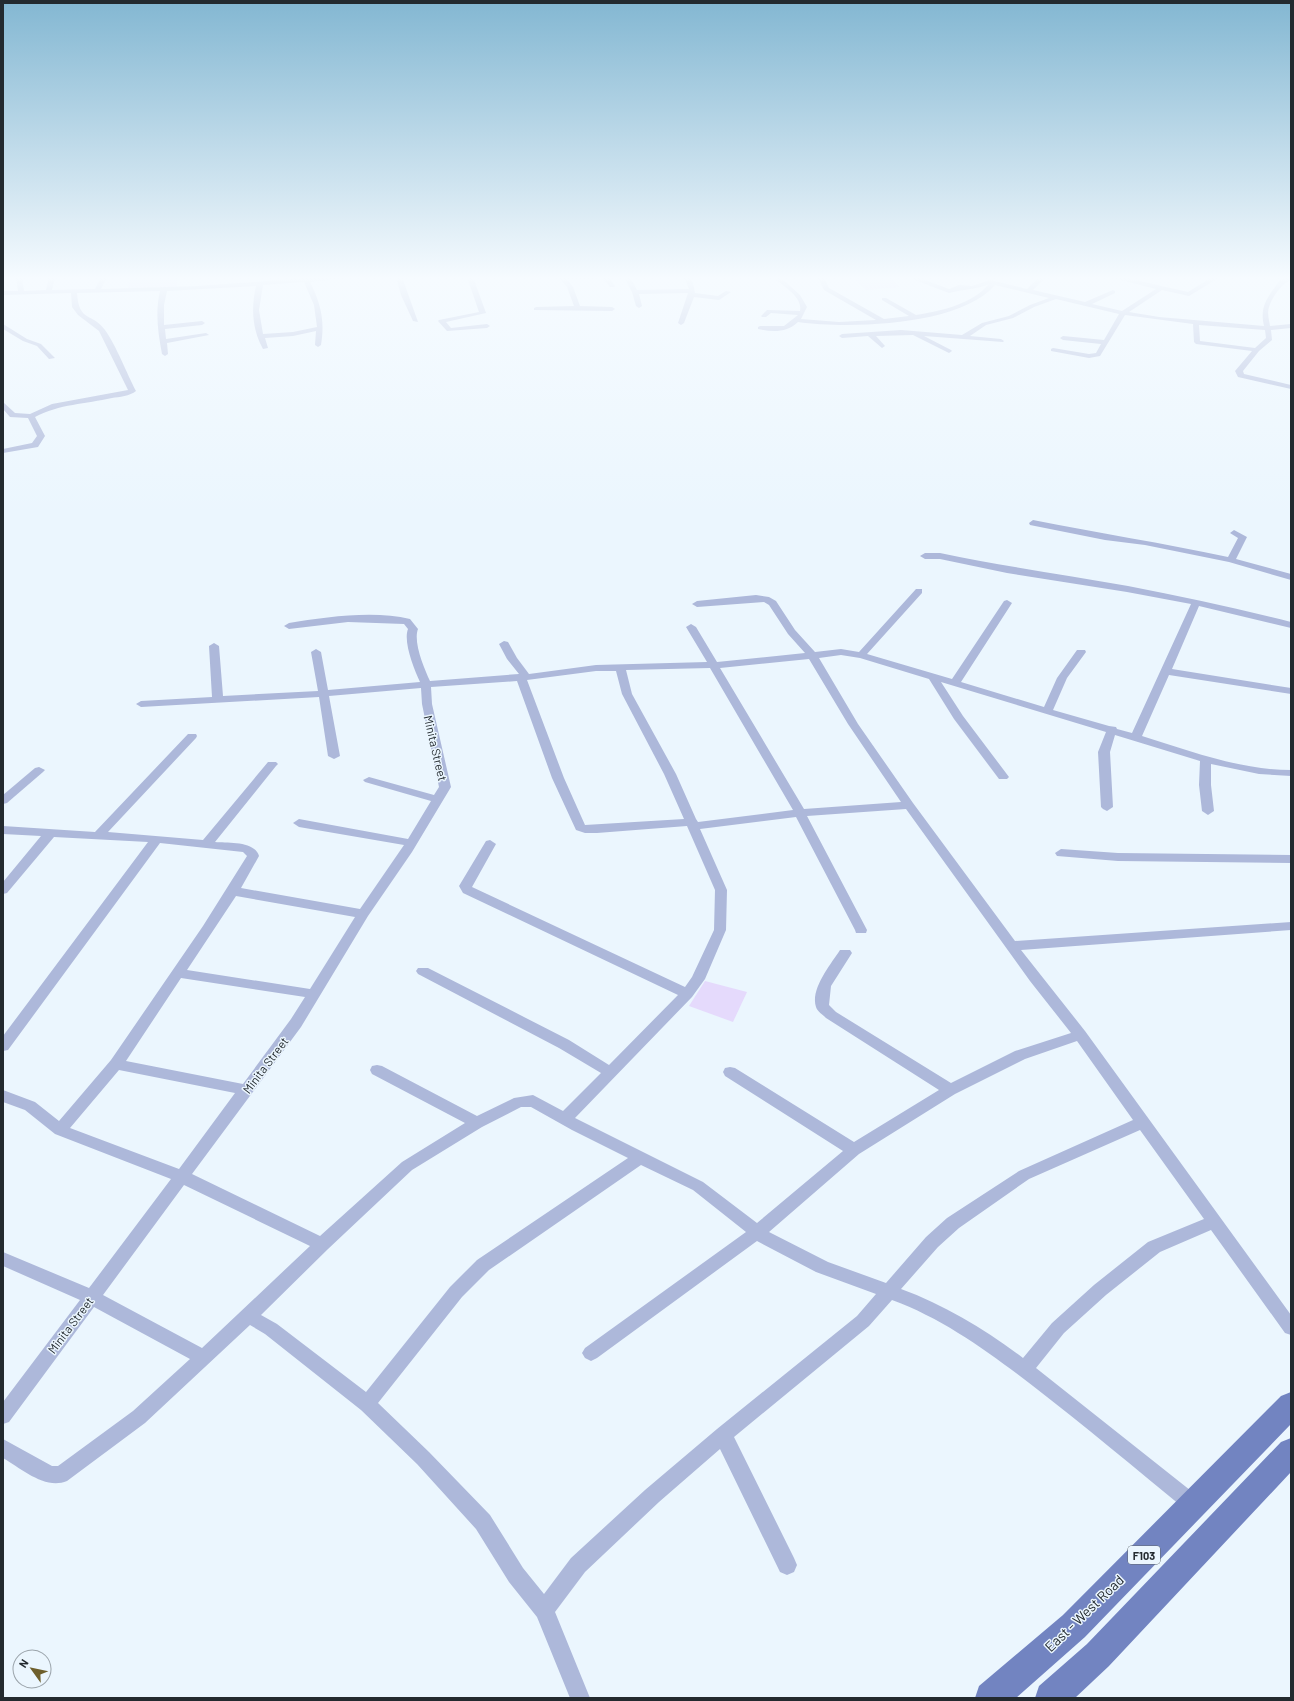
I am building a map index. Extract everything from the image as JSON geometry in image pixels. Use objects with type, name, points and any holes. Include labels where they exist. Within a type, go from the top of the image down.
[{"type":"main road","name":"East - West Road","points":[[991,1698],[1074,1626],[1291,1405]]},
{"type":"main road","points":[[1051,1698],[1098,1655],[1291,1452]]},
{"type":"street","points":[[3,404],[12,415],[32,416],[53,408],[121,394],[133,390],[116,356]]},
{"type":"street","points":[[1252,356],[1239,371],[1240,374],[1291,387]]},
{"type":"street","points":[[3,451],[35,445],[39,442],[41,436],[38,433],[32,416]]},
{"type":"street","points":[[1033,523],[1134,540],[1231,560],[1291,577]]},
{"type":"street","points":[[1231,560],[1243,537],[1234,533]]},
{"type":"street","points":[[925,556],[940,556],[1007,570],[1077,581],[1196,603],[1291,625]]},
{"type":"street","points":[[861,655],[880,632],[919,591]]},
{"type":"street","points":[[697,604],[756,598],[766,599],[773,603],[791,632],[812,654],[853,724],[909,805],[1012,946],[1080,1034],[1291,1328]]},
{"type":"street","points":[[1136,737],[1196,603]]},
{"type":"street","points":[[955,683],[1007,604]]},
{"type":"street","points":[[289,626],[308,622],[393,619],[407,621],[413,629],[411,634],[417,663],[426,684]]},
{"type":"street","points":[[691,627],[800,813],[861,930]]},
{"type":"street","points":[[504,644],[523,677],[558,778],[580,827],[585,829],[693,824],[800,813],[909,805]]},
{"type":"street","points":[[214,646],[218,700]]},
{"type":"street","points":[[316,652],[322,694],[334,756]]},
{"type":"street","points":[[141,704],[322,694],[523,677],[596,668],[712,665],[841,652],[861,655],[1238,768],[1275,773],[1291,773]]},
{"type":"street","points":[[1048,710],[1062,678],[1081,652]]},
{"type":"street","points":[[565,1119],[687,994],[698,979],[720,930],[721,890],[670,774],[628,694],[620,667]]},
{"type":"street","points":[[1166,671],[1291,691]]},
{"type":"street","points":[[932,676],[958,717],[1003,777]]},
{"type":"street","name":"Minita Street","points":[[3,1416],[91,1297],[183,1177],[296,1023],[363,914],[438,800],[445,787],[426,704],[426,684]]},
{"type":"street","points":[[1107,807],[1104,752],[1112,729]]},
{"type":"street","points":[[99,835],[192,736]]},
{"type":"street","points":[[1206,759],[1204,785],[1208,811]]},
{"type":"street","points":[[207,844],[272,764]]},
{"type":"street","points":[[3,801],[16,788],[39,770]]},
{"type":"street","points":[[369,780],[438,800]]},
{"type":"street","points":[[300,823],[411,843]]},
{"type":"street","points":[[3,830],[99,835],[207,844],[246,849],[252,852],[253,856],[233,891],[116,1064],[60,1130]]},
{"type":"street","points":[[3,890],[52,832]]},
{"type":"street","points":[[3,1046],[157,839]]},
{"type":"street","points":[[490,844],[465,886],[468,890],[687,994]]},
{"type":"street","points":[[1061,853],[1118,857],[1291,859]]},
{"type":"street","points":[[233,891],[363,914]]},
{"type":"street","points":[[1012,946],[1291,926]]},
{"type":"street","points":[[845,953],[824,986],[822,1006],[831,1015],[950,1090]]},
{"type":"street","points":[[423,971],[513,1019],[564,1044],[611,1073]]},
{"type":"street","points":[[178,973],[313,994]]},
{"type":"street","points":[[591,1353],[758,1232],[854,1150],[950,1090],[1020,1055],[1080,1034]]},
{"type":"street","points":[[116,1064],[246,1090]]},
{"type":"street","points":[[377,1070],[477,1123]]},
{"type":"street","points":[[730,1072],[854,1150]]},
{"type":"street","points":[[3,1096],[30,1106],[60,1130],[183,1177],[322,1244]]},
{"type":"street","points":[[3,1448],[50,1475],[61,1475],[139,1417],[249,1316],[322,1244],[407,1166],[477,1123],[526,1100],[533,1101],[640,1158],[698,1186],[766,1239],[822,1267],[915,1301],[986,1341],[1024,1369],[1193,1504]]},
{"type":"street","points":[[544,1610],[578,1565],[652,1496],[723,1435],[863,1321],[953,1223],[1024,1176],[1142,1122]]},
{"type":"street","points":[[367,1404],[456,1292],[483,1265],[640,1158]]},
{"type":"street","points":[[1024,1369],[1058,1328],[1100,1290],[1154,1247],[1214,1222]]},
{"type":"street","points":[[3,1259],[91,1297],[203,1357]]},
{"type":"street","points":[[249,1316],[271,1329],[367,1404],[423,1458],[483,1522],[516,1575],[544,1610],[580,1698]]},
{"type":"street","points":[[723,1435],[787,1565]]},
{"type":"shaded area","points":[[705,981],[747,992],[733,1022],[689,1006]]}]
